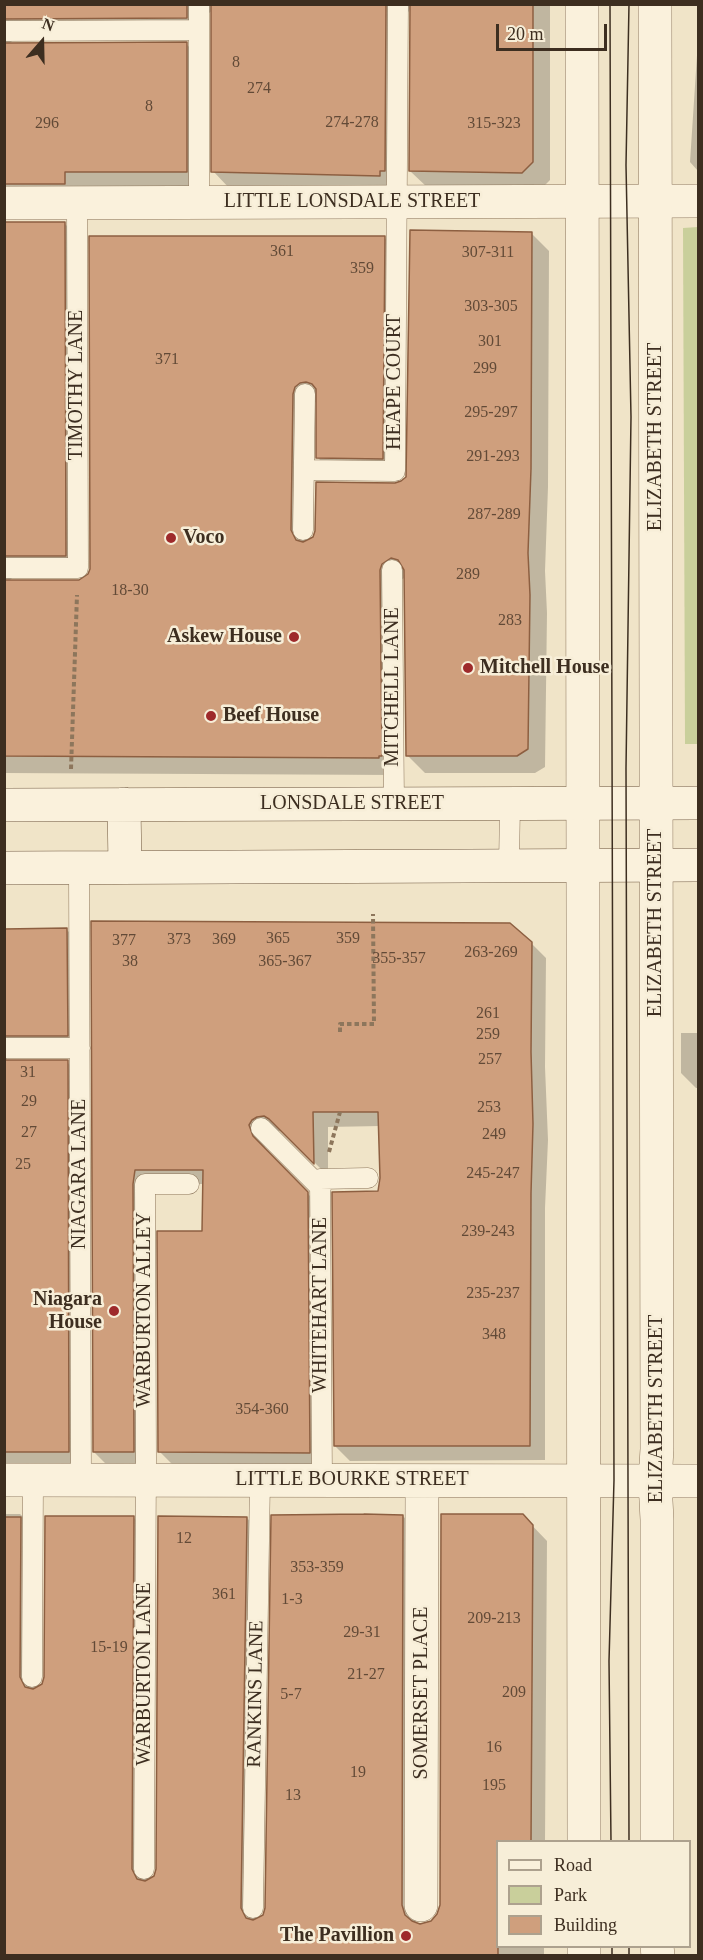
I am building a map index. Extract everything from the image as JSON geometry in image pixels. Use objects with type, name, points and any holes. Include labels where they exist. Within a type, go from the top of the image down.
[{"type":"street","points":[[582,4],[584,1840]]},
{"type":"street","name":"ELIZABETH STREET","points":[[655,4],[657,1840]]},
{"type":"street","name":"LITTLE LONSDALE STREET","points":[[4,203],[699,201]]},
{"type":"street","name":"LONSDALE STREET","points":[[4,805],[699,803]]},
{"type":"street","points":[[124,804],[125,867]]},
{"type":"street","points":[[4,868],[699,865]]},
{"type":"street","name":"LITTLE BOURKE STREET","points":[[19,1480],[699,1480]]},
{"type":"street","name":"SOMERSET PLACE","points":[[421,1905],[422,1480]]},
{"type":"lane","points":[[199,4],[199,202]]},
{"type":"lane","points":[[396,202],[398,4]]},
{"type":"lane","points":[[4,31],[199,30]]},
{"type":"lane","name":"HEAPE COURT","points":[[303,470],[395,471],[396,202]]},
{"type":"lane","name":"TIMOTHY LANE","points":[[77,203],[78,568]]},
{"type":"lane","points":[[303,530],[304,394]]},
{"type":"lane","points":[[4,568],[78,568]]},
{"type":"lane","name":"MITCHELL LANE","points":[[392,570],[394,804]]},
{"type":"lane","points":[[509,866],[510,804]]},
{"type":"lane","name":"NIAGARA LANE","points":[[79,868],[81,1480]]},
{"type":"lane","points":[[4,1048],[80,1048]]},
{"type":"lane","points":[[261,1128],[321,1183],[368,1178]]},
{"type":"lane","name":"WHITEHART LANE","points":[[321,1183],[322,1479]]},
{"type":"lane","name":"WARBURTON ALLEY","points":[[146,1480],[145,1184],[189,1184]]},
{"type":"lane","points":[[19,1480],[32,1677]]},
{"type":"lane","name":"WARBURTON LANE","points":[[144,1869],[146,1480]]},
{"type":"lane","name":"RANKINS LANE","points":[[253,1908],[260,1480]]},
{"type":"path","points":[[71,769],[78,568]]},
{"type":"path","points":[[340,1032],[340,1024],[374,1024],[373,914]]},
{"type":"path","points":[[321,1183],[340,1112]]},
{"type":"green space","points":[[698,227],[698,744],[685,744],[683,228]]},
{"type":"building","points":[[4,4],[187,4],[187,18],[4,19]]},
{"type":"building","points":[[211,4],[386,4],[385,171],[380,171],[380,176],[211,172]]},
{"type":"building","points":[[410,4],[533,4],[533,162],[522,173],[409,171]]},
{"type":"building","points":[[187,42],[187,172],[65,172],[65,184],[4,184],[4,43]]},
{"type":"building","points":[[4,222],[65,222],[66,556],[4,556]]},
{"type":"building","points":[[410,230],[532,232],[528,749],[517,756],[406,756],[404,570],[398,560],[391,558],[382,564],[380,570],[382,756],[379,758],[4,756],[4,580],[79,580],[88,574],[90,569],[89,236],[385,236],[383,459],[316,458],[316,389],[312,384],[306,382],[295,387],[293,394],[291,530],[296,540],[303,542],[313,537],[315,531],[316,482],[395,483],[406,477]]},
{"type":"building","points":[[91,921],[510,923],[532,942],[530,1446],[334,1446],[332,1192],[378,1191],[380,1178],[378,1112],[313,1112],[314,1164],[264,1116],[252,1120],[249,1125],[253,1136],[308,1192],[310,1453],[158,1452],[157,1231],[202,1231],[203,1170],[135,1170],[133,1184],[134,1452],[93,1452]]},
{"type":"building","points":[[67,928],[68,1036],[4,1036],[4,929]]},
{"type":"building","points":[[4,1060],[68,1060],[69,1452],[4,1452]]},
{"type":"building","points":[[441,1514],[523,1514],[533,1525],[531,1840],[496,1840],[496,1948],[498,1948],[498,1956],[4,1956],[4,1517],[21,1517],[20,1677],[25,1687],[33,1689],[42,1684],[44,1677],[45,1516],[134,1516],[132,1869],[137,1879],[145,1881],[154,1876],[156,1869],[158,1516],[247,1517],[241,1908],[246,1918],[253,1920],[263,1915],[265,1908],[271,1515],[403,1515],[402,1905],[405,1915],[420,1924],[431,1921],[440,1905]]},
{"type":"tram line","points":[[610,4],[614,1480],[609,1661],[611,1840]]},
{"type":"tram line","points":[[629,4],[626,165],[631,417],[626,768],[629,1840]]},
{"type":"tram line","points":[[612,1948],[612,1956]]},
{"type":"tram line","points":[[629,1948],[629,1956]]},
{"type":"place","name":"Voco","points":[[171,538]]},
{"type":"place","name":"Askew House","points":[[294,637]]},
{"type":"place","name":"Mitchell House","points":[[468,668]]},
{"type":"place","name":"Beef House","points":[[211,716]]},
{"type":"place","name":"Niagara House","points":[[114,1311]]},
{"type":"place","name":"The Pavillion","points":[[406,1936]]}]
